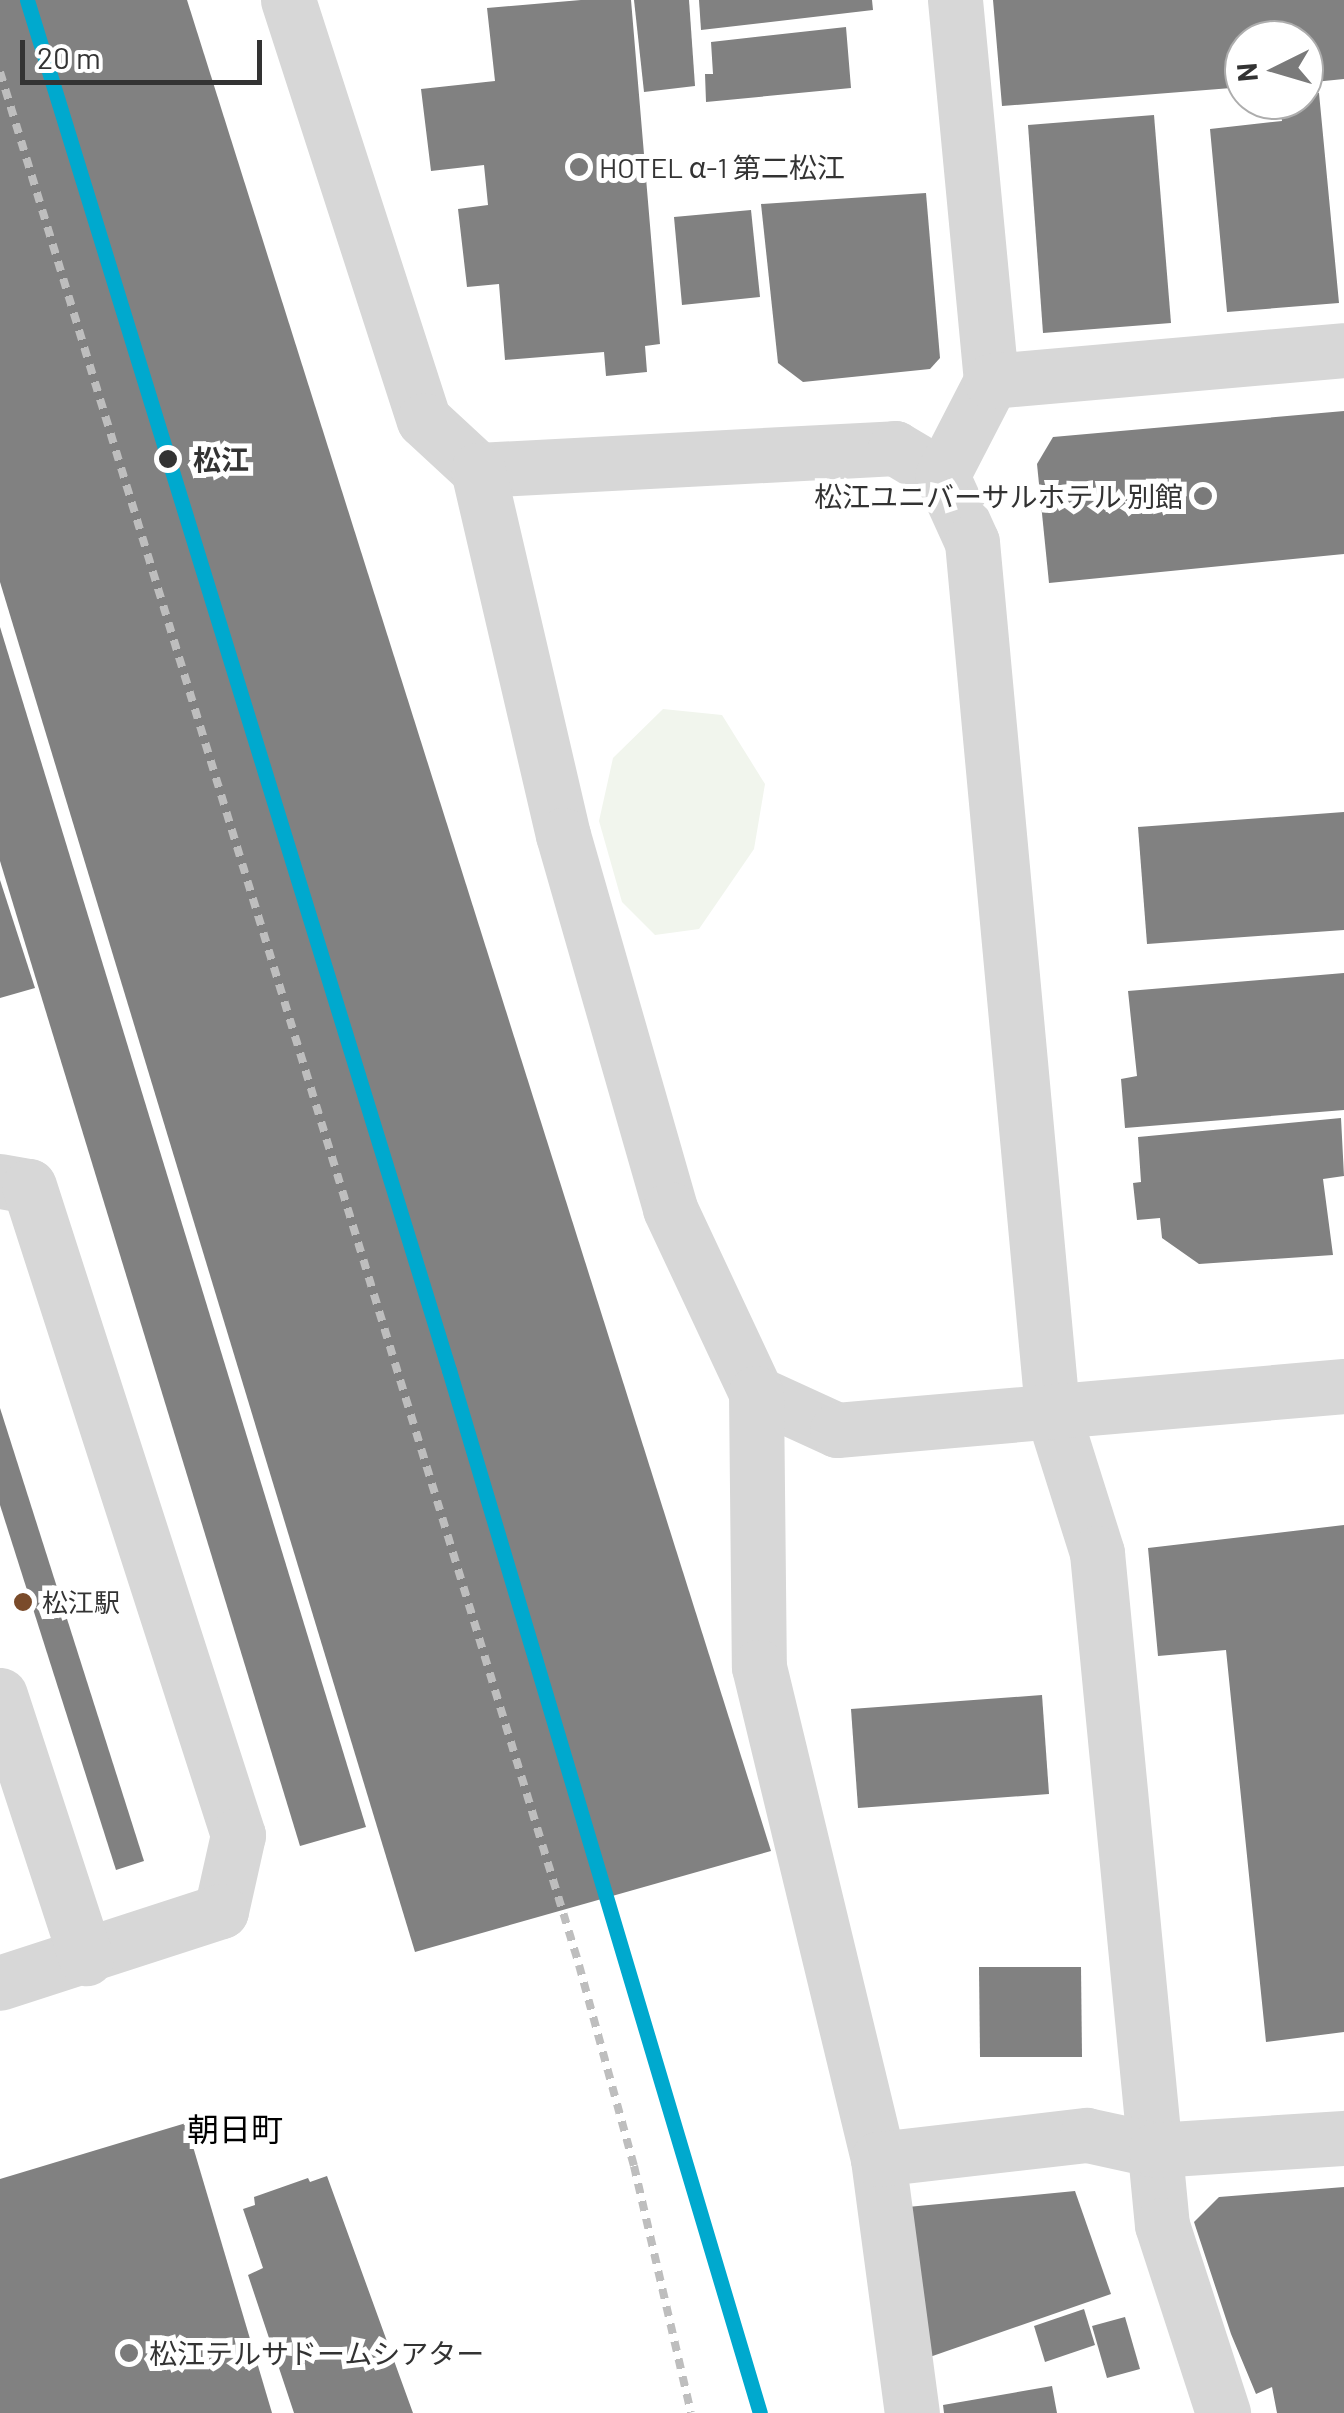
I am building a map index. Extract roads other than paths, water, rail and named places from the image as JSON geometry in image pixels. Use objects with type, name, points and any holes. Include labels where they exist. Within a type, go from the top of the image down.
[{"type":"street","points":[[288,0],[424,420],[478,470],[563,835],[670,1209],[756,1393],[759,1668],[878,2159],[912,2413]]},
{"type":"street","points":[[942,476],[991,381],[955,0]]},
{"type":"street","points":[[991,381],[1344,350]]},
{"type":"street","points":[[478,470],[895,448],[942,476],[972,542],[1052,1410],[1097,1552],[1162,2225],[1222,2413]]},
{"type":"street","points":[[0,1180],[29,1186],[238,1835],[221,1911],[0,1983]]},
{"type":"street","points":[[756,1393],[838,1430],[1344,1386]]},
{"type":"street","points":[[0,1694],[86,1958]]},
{"type":"street","points":[[878,2159],[1087,2135],[1156,2150],[1344,2138]]},
{"type":"railway","points":[[0,72],[579,1965],[634,2166],[691,2413]]},
{"type":"place","name":"HOTEL α-1 第二松江","points":[[579,167]]},
{"type":"place","name":"松江","points":[[168,459]]},
{"type":"place","name":"松江ユニバーサルホテル 別館","points":[[1203,496]]},
{"type":"place","name":"松江駅","points":[[23,1602]]},
{"type":"place","name":"松江テルサドームシアター","points":[[129,2353]]},
{"type":"district","name":"朝日町","points":[[235,2128]]}]
